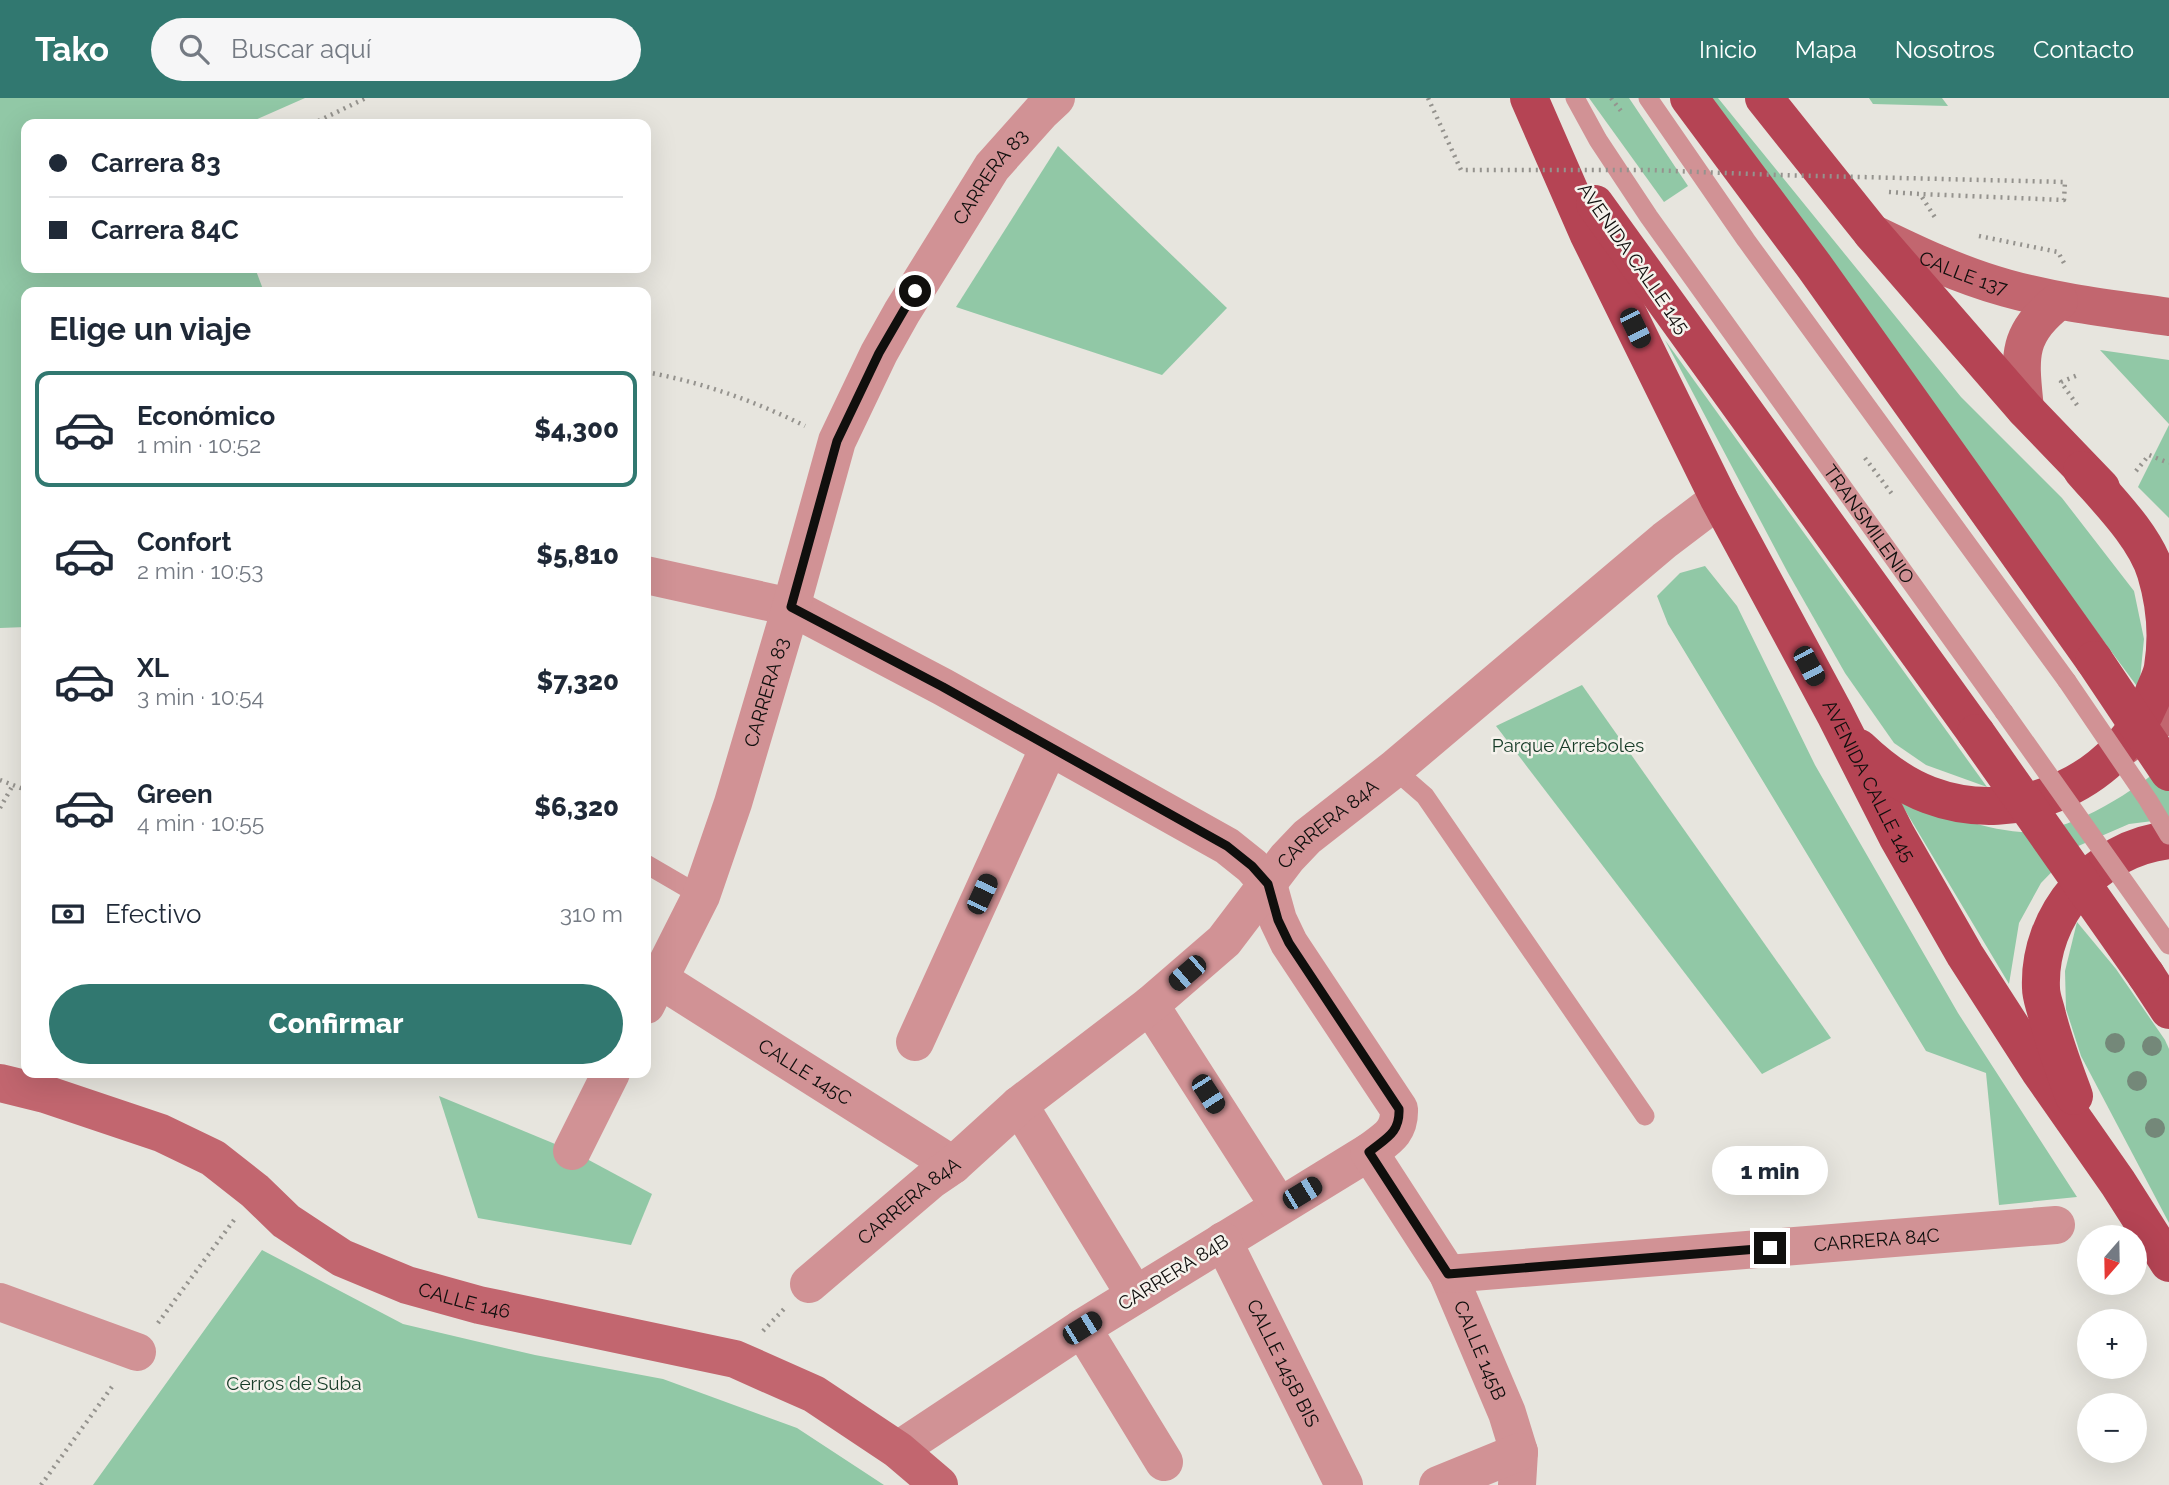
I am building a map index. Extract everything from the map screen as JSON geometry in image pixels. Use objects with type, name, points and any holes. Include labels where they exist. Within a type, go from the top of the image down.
[{"type":"main road","points":[[1689,98],[1814,266],[2080,671],[2169,772]]},
{"type":"main road","points":[[1764,98],[1872,233],[2131,527],[2155,570],[2166,620],[2163,668],[2147,712],[2123,747],[2092,775],[2054,795],[2013,805],[1971,805],[1930,795],[1892,776],[1860,749],[1835,714]]},
{"type":"main road","name":"AVENIDA CALLE 145","points":[[1534,109],[1605,220],[1990,722],[2169,1010]]},
{"type":"main road","name":"AVENIDA CALLE 145","points":[[1534,109],[1588,233],[1718,499],[1835,714],[1897,836],[1965,955],[2039,1070],[2118,1182],[2169,1263]]},
{"type":"main road","points":[[2082,470],[2141,527],[2169,559]]},
{"type":"main road","points":[[2118,1182],[2078,1106],[2058,1053],[2040,990],[2042,963],[2057,916],[2071,895],[2094,871],[2134,848],[2169,837]]},
{"type":"street","name":"CARRERA 83","points":[[652,992],[701,897],[733,803],[837,441],[902,312],[992,167],[1056,98]]},
{"type":"street","name":"CALLE 137","points":[[1872,233],[1975,278],[2059,301],[2169,317]]},
{"type":"street","points":[[2025,409],[2021,370],[2028,333],[2039,316],[2059,301]]},
{"type":"street","name":"CARRERA 84A","points":[[809,1284],[953,1165],[1019,1105],[1150,1004],[1224,941],[1307,837],[1394,769],[1636,563],[1718,499]]},
{"type":"street","points":[[651,576],[791,607],[943,687],[1227,846],[1252,866],[1268,884]]},
{"type":"street","points":[[2123,747],[2169,712]]},
{"type":"street","points":[[915,1042],[1049,747]]},
{"type":"street","name":"CARRERA 84B","points":[[898,1450],[1082,1328],[1369,1152],[1392,1134],[1399,1122],[1399,1109],[1289,943],[1278,920],[1268,884]]},
{"type":"street","name":"CALLE 145C","points":[[652,992],[761,1043],[953,1165]]},
{"type":"street","points":[[1150,1004],[1279,1206]]},
{"type":"street","points":[[572,1151],[608,1078]]},
{"type":"street","name":"CALLE 146","points":[[0,1083],[45,1094],[161,1133],[213,1158],[255,1191],[286,1222],[342,1258],[407,1286],[479,1305],[735,1359],[814,1394],[898,1450],[939,1485]]},
{"type":"street","points":[[1019,1105],[1135,1295]]},
{"type":"street","name":"CALLE 145B","points":[[1369,1152],[1448,1274],[1507,1413],[1518,1469]]},
{"type":"street","name":"CARRERA 84C","points":[[1448,1274],[2056,1225]]},
{"type":"street","name":"CALLE 145B BIS","points":[[1223,1241],[1344,1485]]},
{"type":"street","points":[[0,1302],[137,1352]]},
{"type":"street","points":[[1082,1328],[1164,1462]]},
{"type":"street","points":[[1438,1485],[1518,1469]]},
{"type":"lane","name":"TRANSMILENIO","points":[[1575,98],[1598,140],[1649,217],[1990,722],[2169,945]]},
{"type":"lane","points":[[1648,98],[1746,240],[2080,671],[2169,837]]},
{"type":"lane","points":[[1394,769],[1425,796],[1645,1116]]},
{"type":"lane","points":[[651,867],[701,897]]},
{"type":"path","points":[[322,119],[366,98]]},
{"type":"path","points":[[1428,98],[1461,170],[1648,170],[2066,182],[2064,200],[1920,194],[1933,218],[1944,225]]},
{"type":"path","points":[[1968,234],[2058,252]]},
{"type":"path","points":[[651,373],[679,378],[769,408],[837,441]]},
{"type":"path","points":[[2061,383],[2078,375]]},
{"type":"path","points":[[2129,464],[2137,472],[2148,455],[2169,463]]},
{"type":"path","points":[[0,780],[21,788]]},
{"type":"path","points":[[0,808],[13,785]]},
{"type":"path","points":[[735,1359],[809,1284]]},
{"type":"green space","points":[[0,98],[305,98],[257,119],[21,119],[21,273],[257,273],[262,287],[21,287],[21,627],[0,628]]},
{"type":"green space","points":[[1589,98],[1629,98],[1688,186],[1664,202]]},
{"type":"green space","points":[[1709,98],[1718,98],[1961,397],[2062,498],[2134,591],[2144,639],[2139,689],[1987,483]]},
{"type":"green space","points":[[1869,98],[1942,98],[1948,106],[1873,104]]},
{"type":"green space","points":[[1058,146],[1227,308],[1162,375],[956,307]]},
{"type":"green space","points":[[1665,340],[1987,787],[1926,765],[1894,743],[1845,673],[1787,571]]},
{"type":"green space","points":[[2100,350],[2169,360],[2169,424]]},
{"type":"green space","points":[[2169,425],[2169,518],[2138,487]]},
{"type":"green space","points":[[1705,566],[1737,606],[1815,765],[1958,1013],[2077,1197],[1999,1205],[1986,1073],[1926,1051],[1668,624],[1657,596],[1680,573]]},
{"type":"green space","name":"Parque Arreboles","points":[[1582,685],[1831,1038],[1762,1074],[1496,726]]},
{"type":"green space","points":[[2169,760],[2169,819],[2129,824],[2076,847],[2041,883],[2019,923],[2009,984],[1896,795],[1989,827],[2021,832],[2039,831],[2079,819],[2100,809],[2139,785]]},
{"type":"green space","points":[[2077,922],[2116,969],[2169,1049],[2169,1223],[2081,1056],[2066,1009],[2065,971]]},
{"type":"green space","points":[[439,1096],[572,1151],[652,1194],[631,1245],[478,1218]]},
{"type":"green space","name":"Cerros de Suba","points":[[262,1250],[403,1324],[535,1355],[663,1379],[797,1428],[884,1485],[93,1485]]},
{"type":"route","points":[[915,291],[879,353],[837,441],[791,607],[943,687],[1227,846],[1252,866],[1268,884],[1278,920],[1289,943],[1399,1109],[1399,1122],[1392,1134],[1369,1152],[1448,1274],[1770,1248]]}]
